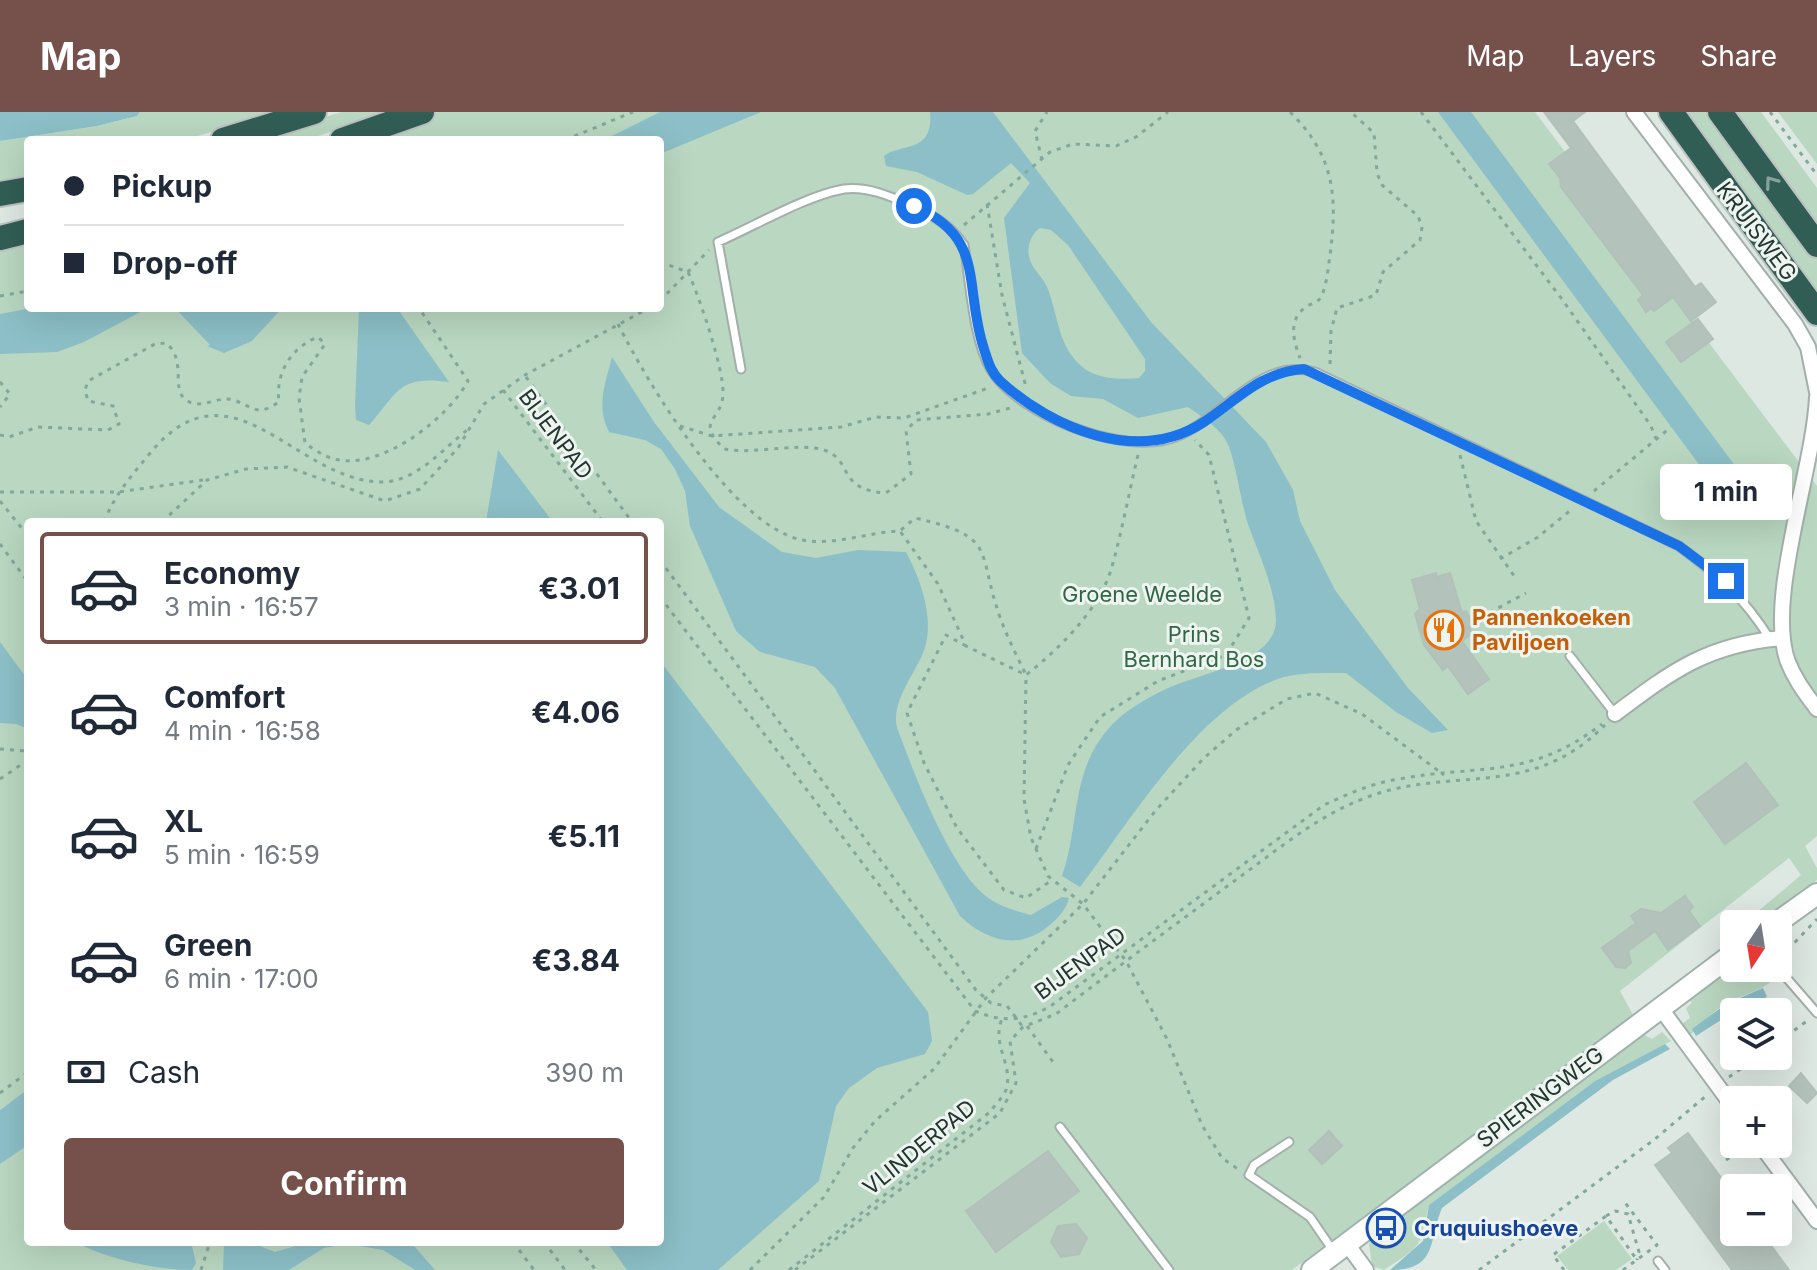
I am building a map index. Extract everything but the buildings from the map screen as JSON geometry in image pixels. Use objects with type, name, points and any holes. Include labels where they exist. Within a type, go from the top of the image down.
[{"type":"highway","points":[[236,136],[314,112]]},
{"type":"highway","points":[[353,136],[422,112]]},
{"type":"highway","name":"KRUISWEG","points":[[1671,112],[1817,313]]},
{"type":"highway","name":"KRUISWEG","points":[[1720,112],[1817,245]]},
{"type":"highway","points":[[0,194],[24,190]]},
{"type":"highway","points":[[0,238],[24,232]]},
{"type":"street","name":"KRUISWEG","points":[[1634,112],[1795,324],[1808,347],[1817,394],[1776,638],[1798,683],[1817,709]]},
{"type":"street","points":[[1615,714],[1674,670],[1701,655],[1736,643],[1776,638]]},
{"type":"street","points":[[1792,912],[1817,894]]},
{"type":"street","name":"SPIERINGWEG","points":[[1312,1270],[1720,963]]},
{"type":"street","points":[[1659,1006],[1720,1090]]},
{"type":"street","points":[[1770,1158],[1817,1221]]},
{"type":"street","points":[[1341,1249],[1366,1270]]},
{"type":"lane","points":[[741,369],[718,242],[845,189],[875,191],[931,214],[955,233],[964,245],[989,367],[1022,400],[1065,424],[1141,443],[1161,442],[1204,422],[1272,375],[1304,369],[1446,437],[1541,478],[1679,546],[1726,581],[1776,638]]},
{"type":"lane","points":[[1570,656],[1615,714]]},
{"type":"lane","points":[[1790,982],[1817,1014]]},
{"type":"lane","points":[[1060,1127],[1169,1270]]},
{"type":"lane","points":[[1289,1142],[1254,1165],[1249,1175],[1310,1217],[1341,1249]]},
{"type":"lane","points":[[1658,1261],[1665,1270]]},
{"type":"path","points":[[575,136],[633,112]]},
{"type":"path","points":[[1041,162],[1035,131],[1047,112]]},
{"type":"path","points":[[955,233],[1050,152],[1073,144],[1116,146],[1136,137],[1168,112]]},
{"type":"path","points":[[1290,112],[1310,134],[1323,157],[1335,197],[1324,289],[1316,303],[1298,316],[1292,338],[1304,369]]},
{"type":"path","points":[[1330,380],[1331,331],[1337,308],[1376,295],[1383,272],[1420,240],[1422,227],[1418,216],[1382,185],[1377,173],[1374,133],[1351,112]]},
{"type":"path","points":[[1421,112],[1564,302],[1651,426],[1656,439]]},
{"type":"path","points":[[1770,112],[1817,175]]},
{"type":"path","points":[[664,263],[688,272],[701,301],[722,388],[721,404],[711,418],[712,436],[724,449],[827,451],[841,461],[849,481],[861,488],[886,493],[911,474],[906,431],[916,420],[988,414],[1022,400],[1025,383],[1002,295],[987,204]]},
{"type":"path","points":[[664,297],[718,242]]},
{"type":"path","points":[[0,296],[24,292]]},
{"type":"path","points":[[0,435],[9,437],[38,427],[114,427],[119,424],[118,411],[113,406],[88,401],[85,390],[88,381],[155,344],[166,343],[173,349],[179,366],[180,393],[185,400],[202,404],[227,399],[260,410],[279,402],[280,373],[291,357],[318,337],[325,344],[302,377],[299,398],[305,443],[326,457],[347,461],[389,450],[429,429],[468,381],[422,312]]},
{"type":"path","points":[[503,390],[641,312]]},
{"type":"path","points":[[618,324],[643,375],[680,426],[725,485],[761,521],[801,540],[833,541],[871,532],[900,531],[915,518],[969,536],[985,553],[1000,616],[1026,675],[1024,799],[1036,849],[1052,880],[1083,904],[1122,954],[1167,1039],[1202,1125],[1222,1158],[1249,1175]]},
{"type":"path","points":[[525,375],[629,518]]},
{"type":"path","points":[[0,382],[10,394],[0,407]]},
{"type":"path","points":[[680,426],[712,436],[841,427],[876,417],[904,418],[1003,383]]},
{"type":"path","name":"BIJENPAD","points":[[166,518],[207,480],[246,469],[287,467],[385,501],[420,489],[458,448],[484,404],[503,390],[600,518]]},
{"type":"path","points":[[106,518],[118,492],[163,438],[183,424],[209,415],[227,415],[251,423],[313,459],[356,477],[381,482],[416,471],[470,427]]},
{"type":"path","points":[[1660,435],[1671,427]]},
{"type":"path","points":[[1036,849],[1068,765],[1100,717],[1158,681],[1226,655],[1249,618],[1209,455],[1187,432]]},
{"type":"path","points":[[1446,437],[1462,456],[1476,521],[1517,580]]},
{"type":"path","points":[[1026,675],[1056,652],[1104,585],[1141,443]]},
{"type":"path","points":[[0,492],[118,492],[207,480]]},
{"type":"path","points":[[0,501],[24,531]]},
{"type":"path","points":[[900,531],[938,584],[966,646]]},
{"type":"path","points":[[0,544],[24,577]]},
{"type":"path","points":[[664,565],[966,978],[986,998],[1007,1006],[1053,1062]]},
{"type":"path","points":[[1472,622],[1526,593]]},
{"type":"path","points":[[664,602],[975,1011]]},
{"type":"path","points":[[1026,675],[946,635],[907,713],[924,763],[957,828],[1004,890],[1026,898],[1052,880]]},
{"type":"path","points":[[750,1270],[824,1197],[853,1148],[875,1121],[947,1055],[986,998],[1083,904],[1156,810],[1203,759],[1236,730],[1287,699],[1315,693],[1362,714],[1444,775]]},
{"type":"path","points":[[795,1270],[1000,1113],[1016,1083],[1010,1041],[1025,1026],[1056,1014],[1309,827],[1361,799],[1427,784],[1508,777],[1543,768],[1587,742],[1615,714]]},
{"type":"path","name":"BIJENPAD","points":[[975,1011],[1002,1019],[1017,1019],[1043,1010],[1324,805],[1377,783],[1487,772],[1548,756],[1585,737],[1615,714]]},
{"type":"path","points":[[0,749],[24,751]]},
{"type":"path","points":[[0,779],[24,763]]},
{"type":"path","points":[[1792,945],[1817,919]]},
{"type":"path","points":[[1792,1032],[1817,1014]]},
{"type":"path","name":"VLINDERPAD","points":[[789,1270],[990,1112],[1006,1091],[1006,1071],[997,1041],[1002,1019]]},
{"type":"path","points":[[1479,1270],[1655,1139],[1739,1070]]},
{"type":"path","points":[[0,1093],[24,1075]]},
{"type":"path","points":[[1623,1200],[1657,1245],[1623,1270]]},
{"type":"path","points":[[1563,1269],[1553,1255],[1615,1211],[1630,1213]]},
{"type":"path","points":[[1630,1213],[1631,1233],[1638,1247],[1637,1260]]},
{"type":"path","points":[[1606,1216],[1637,1260]]},
{"type":"path","points":[[1621,1237],[1631,1233]]},
{"type":"path","points":[[201,1270],[209,1246]]},
{"type":"path","points":[[516,1246],[534,1270]]},
{"type":"path","points":[[547,1246],[565,1270]]},
{"type":"path","points":[[576,1246],[596,1270]]},
{"type":"green space","points":[[140,112],[279,112],[198,136],[32,136],[137,116]]},
{"type":"green space","points":[[342,112],[389,112],[318,136],[260,136]]},
{"type":"green space","name":"Groene Weelde","points":[[438,112],[1535,112],[1817,486],[1817,836],[1805,846],[1817,868],[1817,880],[1777,910],[1759,910],[1801,875],[1789,858],[1620,991],[1633,1015],[1292,1270],[0,1270],[0,1149],[24,1132],[24,1246],[664,1246],[664,518],[24,518],[24,1092],[0,1110],[0,248],[24,242],[24,312],[664,312],[664,136],[375,136]]},
{"type":"green space","points":[[1686,112],[1709,112],[1817,259],[1817,291]]},
{"type":"green space","points":[[1733,112],[1761,112],[1817,188],[1817,226]]},
{"type":"green space","points":[[1778,112],[1817,112],[1817,164]]},
{"type":"green space","points":[[24,137],[24,177],[0,181],[0,141]]},
{"type":"green space","points":[[1720,976],[1720,982],[1770,982],[1738,998],[1720,998],[1720,1008],[1688,1037],[1683,1023],[1690,1018],[1686,1008],[1692,1003],[1689,999]]},
{"type":"green space","points":[[1662,1032],[1671,1041],[1595,1081],[1429,1205],[1421,1238],[1407,1255],[1384,1270],[1372,1266],[1369,1244],[1375,1235],[1643,1034],[1652,1039]]},
{"type":"green space","points":[[1604,1221],[1632,1259],[1616,1270],[1568,1270],[1557,1256]]},
{"type":"water","points":[[0,112],[140,112],[137,116],[97,126],[0,141]]},
{"type":"water","points":[[660,112],[761,112],[664,152],[664,136],[612,136]]},
{"type":"water","points":[[930,112],[993,112],[1151,322],[1266,442],[1293,490],[1300,521],[1335,590],[1408,688],[1448,730],[1432,733],[1396,712],[1346,673],[1284,677],[1254,690],[1224,711],[1197,737],[1170,766],[1080,887],[1062,876],[1082,781],[1097,745],[1109,728],[1128,711],[1157,694],[1232,665],[1263,647],[1273,635],[1276,620],[1273,596],[1246,517],[1229,446],[1218,430],[1188,407],[1138,418],[1103,399],[1071,396],[1050,383],[1022,353],[1004,218],[1030,183],[1011,163],[973,194],[967,195],[917,172],[886,166],[884,156],[921,141],[930,125]],"holes":[[[1040,228],[1051,230],[1068,245],[1145,359],[1145,371],[1139,378],[1118,379],[1097,375],[1085,369],[1069,351],[1047,287],[1033,267],[1028,251],[1034,234]]]},
{"type":"water","points":[[1438,112],[1471,112],[1754,491],[1760,500],[1755,514],[1748,517],[1735,513]]},
{"type":"water","points":[[24,309],[24,312],[140,312],[84,342],[57,352],[0,354],[0,314]]},
{"type":"water","points":[[179,312],[278,312],[252,341],[224,353],[207,346],[210,345]]},
{"type":"water","points":[[359,312],[400,312],[449,382],[420,381],[402,388],[369,425],[356,420]]},
{"type":"water","points":[[612,357],[654,422],[719,507],[782,552],[816,558],[858,550],[906,552],[925,601],[928,628],[923,653],[897,709],[897,728],[904,747],[943,837],[968,877],[992,900],[1031,915],[1062,897],[1069,898],[1051,924],[1028,938],[1004,940],[981,932],[960,916],[835,688],[815,667],[760,652],[736,631],[690,526],[685,491],[675,469],[661,449],[645,440],[609,432],[602,404]]},
{"type":"water","points":[[498,450],[550,518],[487,518]]},
{"type":"water","points":[[0,642],[24,675],[24,727],[0,723]]},
{"type":"water","points":[[664,666],[928,1012],[932,1041],[925,1054],[877,1068],[849,1088],[836,1106],[819,1181],[718,1270],[627,1270],[610,1246],[664,1246]]},
{"type":"water","points":[[1763,988],[1767,997],[1765,998],[1740,998]]},
{"type":"water","points":[[1720,1008],[1720,1021],[1696,1036],[1692,1029]]},
{"type":"water","points":[[1665,1044],[1670,1049],[1613,1080],[1442,1208],[1424,1259],[1406,1269],[1390,1270],[1423,1241],[1429,1205],[1595,1081]]},
{"type":"water","points":[[24,1092],[24,1148],[0,1164],[0,1110]]},
{"type":"water","points":[[84,1246],[192,1246],[196,1263],[192,1270],[178,1269],[148,1266]]},
{"type":"water","points":[[224,1246],[260,1246],[275,1252],[295,1246],[336,1246],[324,1248],[289,1270],[223,1270]]},
{"type":"water","points":[[360,1246],[413,1246],[435,1270],[415,1270],[383,1250]]},
{"type":"place","name":"Pannenkoeken Paviljoen","points":[[1444,630]]},
{"type":"place","name":"Cruquiushoeve","points":[[1386,1228]]},
{"type":"route","points":[[914,206],[945,222],[964,245],[981,341],[989,367],[996,377],[1038,412],[1065,424],[1120,440],[1161,442],[1178,437],[1204,422],[1257,382],[1272,375],[1304,369],[1446,437],[1541,478],[1679,546],[1726,581]]},
{"type":"park label","name":"Prins Bernhard Bos","points":[[1194,646]]}]
